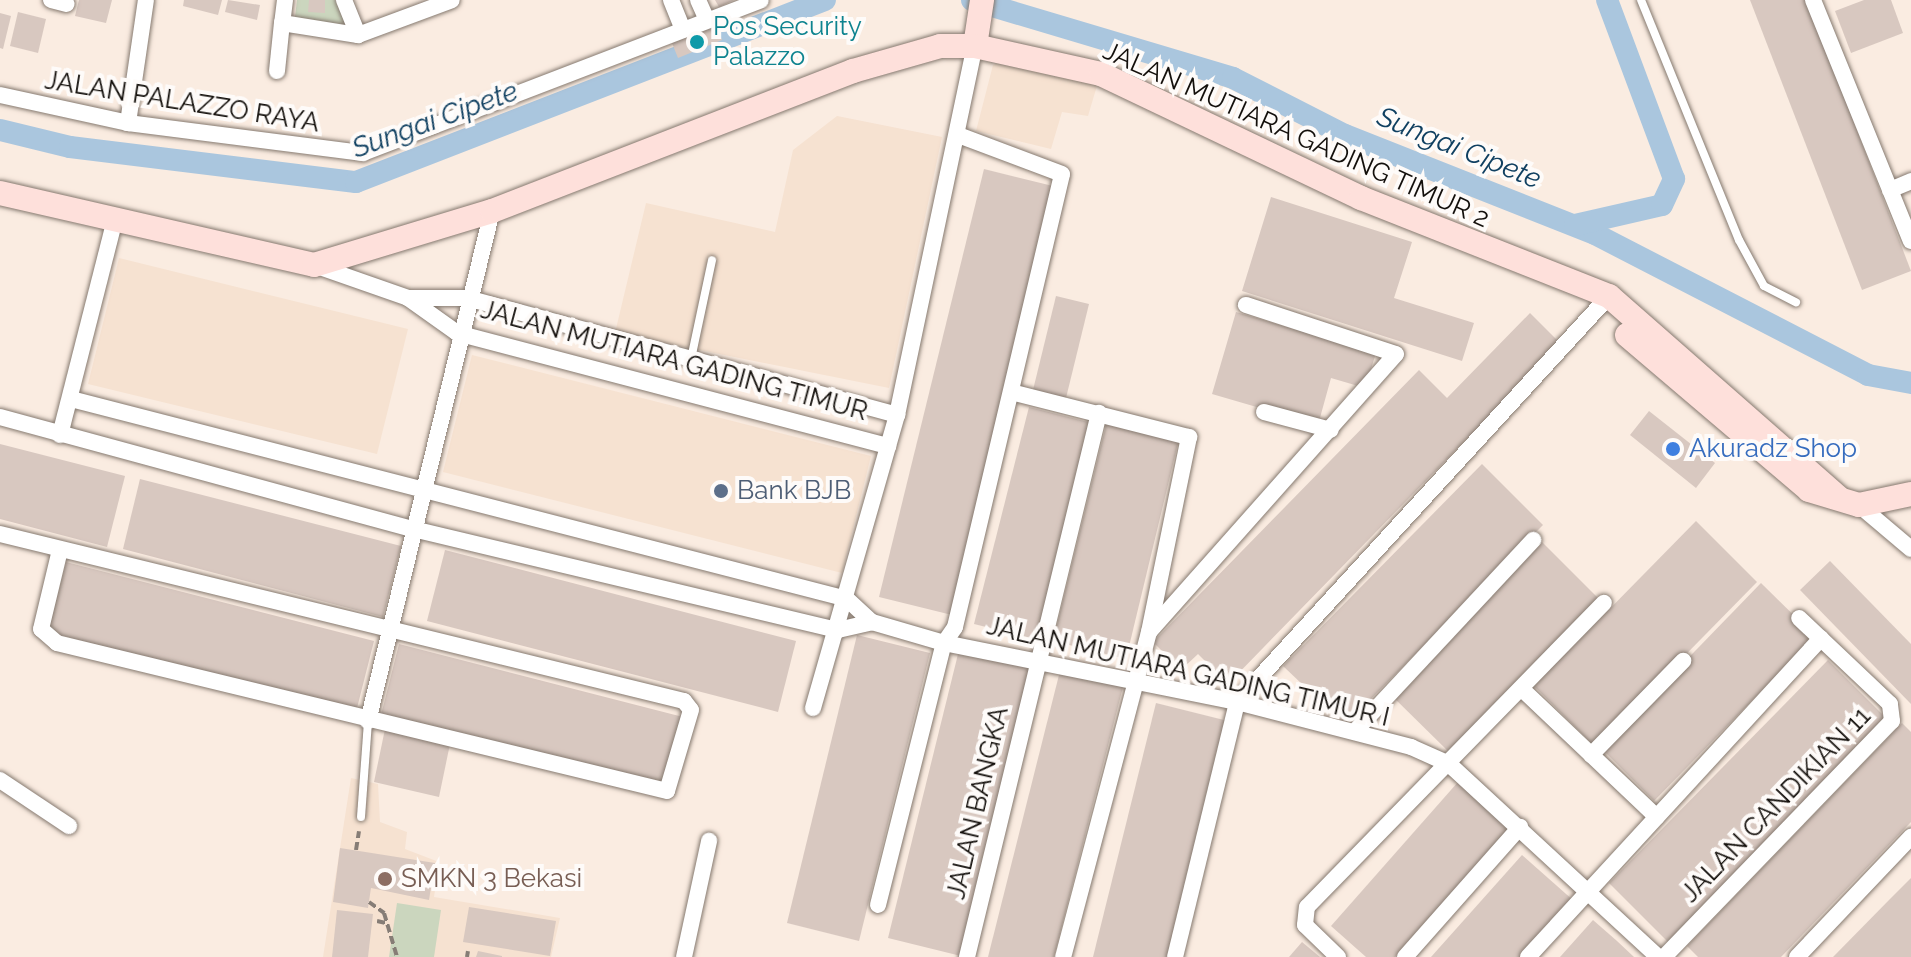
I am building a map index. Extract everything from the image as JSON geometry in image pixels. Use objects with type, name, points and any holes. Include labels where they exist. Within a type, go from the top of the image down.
[{"type":"main road","name":"JALAN MUTIARA GADING TIMUR","points":[[0,193],[314,265],[492,211],[853,71],[976,38],[982,0]]},
{"type":"main road","name":"JALAN MUTIARA GADING TIMUR 2","points":[[976,38],[1101,74],[1361,198],[1599,298],[1849,501]]},
{"type":"main road","points":[[1849,501],[1911,494]]},
{"type":"street","points":[[128,123],[146,0]]},
{"type":"street","points":[[277,71],[285,0]]},
{"type":"street","points":[[344,0],[358,35]]},
{"type":"street","points":[[282,23],[358,35],[452,0]]},
{"type":"street","points":[[671,0],[683,30]]},
{"type":"street","points":[[698,0],[707,20]]},
{"type":"street","name":"JALAN PALAZZO RAYA","points":[[0,95],[128,123],[363,153],[761,0]]},
{"type":"street","points":[[1813,0],[1911,241]]},
{"type":"street","name":"JALAN MUTIARA GADING TIMUR","points":[[813,708],[847,599],[897,415],[961,136],[976,38]]},
{"type":"street","points":[[878,905],[944,643],[955,627],[1062,174],[961,136]]},
{"type":"street","points":[[1890,190],[1911,181]]},
{"type":"street","points":[[368,721],[457,333],[492,211]]},
{"type":"street","points":[[60,435],[115,220]]},
{"type":"street","name":"JALAN MUTIARA GADING TIMUR","points":[[314,265],[408,298],[457,333],[888,446]]},
{"type":"street","name":"JALAN MUTIARA GADING TIMUR","points":[[408,298],[467,298],[897,415]]},
{"type":"street","points":[[1177,956],[1237,702],[1599,298]]},
{"type":"street","points":[[1149,632],[1394,361],[1393,349],[1246,305]]},
{"type":"street","points":[[1011,392],[1189,437],[1149,632],[1132,684],[1063,957]]},
{"type":"street","points":[[71,399],[847,599]]},
{"type":"street","points":[[1264,412],[1331,430]]},
{"type":"street","name":"JALAN BANGKA","points":[[967,957],[1099,413]]},
{"type":"street","points":[[0,417],[413,529],[838,630]]},
{"type":"street","points":[[1849,501],[1911,549]]},
{"type":"street","points":[[0,534],[684,701],[691,710],[667,791],[659,793],[44,638],[60,550]]},
{"type":"street","points":[[1356,730],[1533,540]]},
{"type":"street","name":"JALAN MUTIARA GADING TIMUR I","points":[[847,599],[872,622],[944,643],[1132,684],[1237,702],[1356,730],[1449,764],[1661,957]]},
{"type":"street","points":[[1338,957],[1305,925],[1307,907],[1524,691],[1604,603]]},
{"type":"street","name":"JALAN CANDIKIAN 11","points":[[1661,957],[1892,721],[1890,704],[1799,618]]},
{"type":"street","name":"JALAN MUTIARA GADING TIMUR I","points":[[838,630],[872,622]]},
{"type":"street","points":[[1528,957],[1821,638]]},
{"type":"street","points":[[1591,755],[1683,661]]},
{"type":"street","points":[[1524,691],[1657,817]]},
{"type":"street","points":[[0,780],[69,826]]},
{"type":"street","points":[[1405,957],[1520,827]]},
{"type":"street","points":[[1797,957],[1911,837]]},
{"type":"street","points":[[684,957],[709,841]]},
{"type":"lane","points":[[1641,0],[1739,240],[1764,286],[1796,302]]},
{"type":"lane","points":[[691,359],[712,260]]},
{"type":"lane","points":[[361,817],[368,721]]},
{"type":"path","points":[[356,850],[361,817]]},
{"type":"path","points":[[369,902],[380,906],[397,957]]},
{"type":"path","points":[[377,921],[388,924]]},
{"type":"shaded area","points":[[1003,61],[1099,79],[1088,116],[1062,112],[1051,149],[976,131],[993,65]]},
{"type":"shaded area","points":[[837,116],[942,137],[889,388],[615,333],[646,203],[775,232],[793,150]]},
{"type":"shaded area","points":[[119,258],[408,329],[377,454],[88,384]]},
{"type":"shaded area","points":[[472,355],[871,456],[842,573],[443,472]]},
{"type":"shaded area","name":"SMKN 3 Bekasi","points":[[351,778],[378,784],[380,822],[407,832],[405,849],[439,862],[434,897],[560,918],[551,957],[323,957]]},
{"type":"green space","points":[[297,0],[335,0],[346,25],[295,17]]},
{"type":"green space","points":[[397,903],[441,910],[434,957],[389,957]]},
{"type":"building","points":[[79,0],[112,0],[106,23],[75,16]]},
{"type":"building","points":[[184,0],[222,0],[218,15],[183,6]]},
{"type":"building","points":[[228,0],[260,5],[257,20],[225,12]]},
{"type":"building","points":[[309,0],[325,0],[325,13],[308,12]]},
{"type":"building","points":[[715,0],[734,0],[719,7]]},
{"type":"building","points":[[1750,0],[1807,0],[1911,271],[1862,290]]},
{"type":"building","points":[[1864,0],[1891,0],[1903,33],[1851,53],[1835,11]]},
{"type":"building","points":[[18,12],[46,19],[38,53],[10,46]]},
{"type":"building","points":[[0,13],[11,16],[3,49],[0,48]]},
{"type":"building","name":"Pos Security Palazzo","points":[[716,24],[722,40],[678,58],[672,43]]},
{"type":"building","points":[[984,169],[1057,187],[952,615],[879,597]]},
{"type":"building","points":[[1271,197],[1412,242],[1394,298],[1474,323],[1462,361],[1242,291]]},
{"type":"building","points":[[1056,296],[1089,304],[1066,398],[1033,390]]},
{"type":"building","points":[[1236,312],[1376,353],[1365,388],[1331,378],[1318,425],[1212,394]]},
{"type":"building","points":[[1530,313],[1560,343],[1228,684],[1198,654],[1181,670],[1153,642],[1419,370],[1447,398]]},
{"type":"building","points":[[1029,407],[1092,423],[1038,640],[974,624]]},
{"type":"building","name":"Akuradz Shop","points":[[1649,411],[1715,463],[1696,488],[1630,435]]},
{"type":"building","points":[[1107,421],[1179,439],[1126,659],[1053,641]]},
{"type":"building","points":[[0,444],[125,476],[107,547],[0,519]]},
{"type":"building","points":[[1482,464],[1543,525],[1345,725],[1283,666]]},
{"type":"building","points":[[140,479],[401,546],[383,617],[123,549]]},
{"type":"building","points":[[1696,521],[1757,582],[1595,747],[1534,686]]},
{"type":"building","points":[[1541,541],[1602,602],[1452,755],[1390,694]]},
{"type":"building","points":[[445,550],[796,641],[778,712],[427,621]]},
{"type":"building","points":[[1830,561],[1911,644],[1911,704],[1800,590]]},
{"type":"building","points":[[66,562],[374,641],[356,712],[48,632]]},
{"type":"building","points":[[1761,583],[1815,636],[1654,801],[1601,748]]},
{"type":"building","points":[[857,635],[930,653],[859,941],[787,923]]},
{"type":"building","points":[[399,644],[683,717],[665,788],[381,715]]},
{"type":"building","points":[[959,650],[1031,668],[961,956],[888,938]]},
{"type":"building","points":[[1828,660],[1888,720],[1669,943],[1609,883]]},
{"type":"building","points":[[1060,671],[1123,687],[1054,957],[988,957]]},
{"type":"building","points":[[1156,703],[1228,721],[1171,957],[1093,957]]},
{"type":"building","points":[[1902,723],[1911,732],[1911,822],[1781,957],[1698,957],[1687,946]]},
{"type":"building","points":[[385,729],[450,744],[439,797],[374,782]]},
{"type":"building","points":[[1458,782],[1509,829],[1395,957],[1366,957],[1331,926]]},
{"type":"building","points":[[340,848],[435,863],[429,900],[371,888],[368,908],[333,902]]},
{"type":"building","points":[[1522,855],[1574,901],[1524,957],[1431,957]]},
{"type":"building","points":[[1911,878],[1911,957],[1833,957],[1890,899]]},
{"type":"building","points":[[469,907],[556,921],[550,956],[463,942]]},
{"type":"building","points":[[337,910],[373,914],[368,957],[332,957]]},
{"type":"building","points":[[1593,920],[1617,941],[1634,957],[1560,957]]},
{"type":"building","points":[[1302,942],[1320,957],[1289,957]]},
{"type":"building","points":[[478,951],[502,956],[502,957],[476,957]]},
{"type":"waterway","name":"Sungai Cipete","points":[[0,130],[70,147],[356,182],[825,0]]},
{"type":"waterway","name":"Sungai Cipete","points":[[972,0],[1233,78],[1345,135],[1595,234],[1868,375],[1911,383]]},
{"type":"waterway","points":[[1575,225],[1662,205],[1674,179],[1607,0]]},
{"type":"place","name":"Pos Security Palazzo","points":[[697,42]]},
{"type":"place","name":"Akuradz Shop","points":[[1673,449]]},
{"type":"place","name":"Bank BJB","points":[[721,491]]},
{"type":"place","name":"SMKN 3 Bekasi","points":[[385,879]]}]
